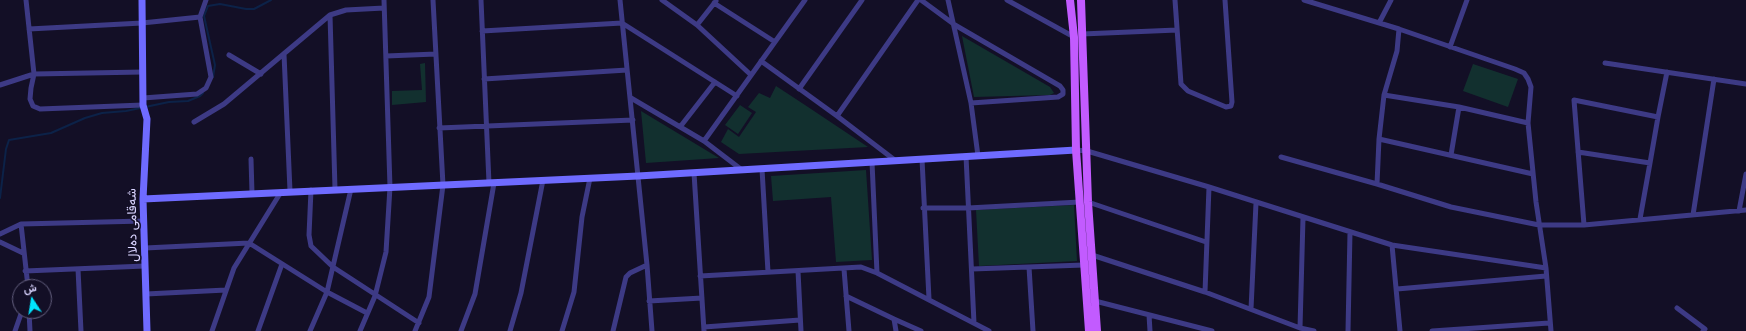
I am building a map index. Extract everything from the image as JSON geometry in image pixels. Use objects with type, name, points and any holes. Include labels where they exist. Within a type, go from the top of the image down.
[{"type":"main road","name":"شەقامی دەلال","points":[[142,0],[143,101],[147,119],[143,199],[147,331]]},
{"type":"main road","points":[[1070,0],[1074,37],[1076,150],[1088,331]]},
{"type":"main road","points":[[1081,0],[1088,202],[1097,331]]},
{"type":"main road","points":[[143,199],[638,176],[1076,150]]},
{"type":"street","points":[[26,0],[34,74],[31,84],[30,99],[33,106],[36,108],[143,101],[197,94],[206,88],[210,78],[200,17],[206,0]]},
{"type":"street","points":[[360,331],[366,313],[375,296],[386,252],[390,187],[384,0]]},
{"type":"street","points":[[415,331],[429,297],[442,185],[433,0]]},
{"type":"street","points":[[461,331],[475,294],[492,183],[486,127],[481,0]]},
{"type":"street","points":[[620,0],[633,120],[652,331]]},
{"type":"street","points":[[662,0],[697,25],[751,75]]},
{"type":"street","points":[[704,141],[805,0]]},
{"type":"street","points":[[799,89],[862,0]]},
{"type":"street","points":[[837,116],[918,0]]},
{"type":"street","points":[[921,0],[955,25],[1060,86],[1063,90],[1062,95],[1058,97],[971,103]]},
{"type":"street","points":[[948,0],[955,25],[971,103],[978,156]]},
{"type":"street","points":[[1007,0],[1074,37]]},
{"type":"street","points":[[1175,0],[1182,86],[1188,91],[1224,107],[1229,107],[1232,102],[1225,0]]},
{"type":"street","points":[[1307,0],[1400,29],[1524,73],[1531,87],[1528,124],[1539,225],[1546,268],[1549,323],[1551,331]]},
{"type":"street","points":[[1379,23],[1391,0]]},
{"type":"street","points":[[1450,47],[1465,0]]},
{"type":"street","points":[[697,25],[715,1],[775,42]]},
{"type":"street","points":[[194,122],[224,104],[330,15],[341,11],[384,8]]},
{"type":"street","points":[[330,15],[335,189]]},
{"type":"street","points":[[29,29],[142,23],[200,17]]},
{"type":"street","points":[[482,31],[622,24],[737,96]]},
{"type":"street","points":[[1377,184],[1379,139],[1384,95],[1396,51],[1400,29]]},
{"type":"street","points":[[1082,34],[1177,30]]},
{"type":"street","points":[[284,54],[290,191]]},
{"type":"street","points":[[386,56],[436,54]]},
{"type":"street","points":[[229,55],[261,74]]},
{"type":"street","points":[[760,61],[837,116],[896,161]]},
{"type":"street","points":[[1605,63],[1746,84]]},
{"type":"street","points":[[484,79],[627,70]]},
{"type":"street","points":[[0,85],[34,74],[143,72]]},
{"type":"street","points":[[1640,219],[1667,72]]},
{"type":"street","points":[[1693,215],[1714,79]]},
{"type":"street","points":[[680,128],[715,82]]},
{"type":"street","points":[[1384,95],[1459,107],[1528,124]]},
{"type":"street","points":[[630,98],[704,141],[742,170]]},
{"type":"street","points":[[1584,225],[1574,100],[1658,117]]},
{"type":"street","points":[[1451,155],[1459,107]]},
{"type":"street","points":[[439,128],[633,120]]},
{"type":"street","points":[[1379,139],[1533,174]]},
{"type":"street","points":[[1076,150],[1087,151],[1392,245],[1546,268]]},
{"type":"street","points":[[1578,152],[1650,163]]},
{"type":"street","points":[[966,156],[974,323]]},
{"type":"street","points":[[1281,157],[1451,207],[1539,225],[1584,225],[1746,210]]},
{"type":"street","points":[[251,159],[252,193]]},
{"type":"street","points":[[922,159],[923,208],[929,299]]},
{"type":"street","points":[[872,162],[878,273]]},
{"type":"street","points":[[762,169],[768,272]]},
{"type":"street","points":[[694,173],[704,329],[800,320]]},
{"type":"street","points":[[1739,211],[1746,174]]},
{"type":"street","points":[[562,331],[574,292],[582,217],[590,178]]},
{"type":"street","points":[[510,331],[521,293],[542,180]]},
{"type":"street","points":[[1205,292],[1209,188]]},
{"type":"street","points":[[310,331],[327,292],[351,189]]},
{"type":"street","points":[[311,190],[309,235],[311,246],[334,267],[375,296],[419,323]]},
{"type":"street","points":[[212,331],[234,268],[280,192]]},
{"type":"street","points":[[923,208],[968,208],[1080,202]]},
{"type":"street","points":[[1088,202],[1206,242]]},
{"type":"street","points":[[1251,309],[1256,203]]},
{"type":"street","points":[[1300,328],[1303,218]]},
{"type":"street","points":[[0,234],[21,224],[144,221]]},
{"type":"street","points":[[21,224],[26,279]]},
{"type":"street","points":[[1348,331],[1350,232]]},
{"type":"street","points":[[0,242],[24,253]]},
{"type":"street","points":[[145,248],[248,243],[327,292],[366,313]]},
{"type":"street","points":[[1392,245],[1400,331]]},
{"type":"street","points":[[1092,255],[1205,292],[1300,328],[1314,331]]},
{"type":"street","points":[[258,331],[282,264]]},
{"type":"street","points":[[613,331],[626,277],[630,273],[647,265]]},
{"type":"street","points":[[972,269],[1084,265]]},
{"type":"street","points":[[25,271],[145,266]]},
{"type":"street","points":[[700,276],[861,267],[878,273],[989,331]]},
{"type":"street","points":[[1029,267],[1033,331]]},
{"type":"street","points":[[78,269],[81,331]]},
{"type":"street","points":[[844,269],[849,331]]},
{"type":"street","points":[[798,271],[801,331]]},
{"type":"street","points":[[1397,289],[1546,276]]},
{"type":"street","points":[[146,294],[226,290]]},
{"type":"street","points":[[846,296],[921,331]]},
{"type":"street","points":[[650,301],[702,298]]},
{"type":"street","points":[[1095,301],[1196,329],[1212,331]]},
{"type":"street","points":[[1677,308],[1705,329],[1703,331]]},
{"type":"street","points":[[1149,315],[1150,331]]},
{"type":"street","points":[[15,331],[19,319]]},
{"type":"street","points":[[29,319],[30,331]]},
{"type":"street","points":[[894,319],[896,331]]},
{"type":"street","points":[[1432,331],[1549,323]]},
{"type":"green space","points":[[962,36],[1050,87],[1054,93],[1050,95],[974,97]]},
{"type":"green space","points":[[425,63],[426,102],[392,105],[392,91],[422,90],[420,64]]},
{"type":"green space","points":[[1473,64],[1518,79],[1508,107],[1463,91]]},
{"type":"green space","points":[[776,86],[868,147],[739,154],[721,142],[728,129],[739,137],[756,112],[748,107],[759,93],[770,98]]},
{"type":"green space","points":[[740,105],[752,113],[738,134],[725,125]]},
{"type":"green space","points":[[641,111],[719,158],[646,163]]},
{"type":"green space","points":[[866,170],[872,260],[836,262],[831,197],[773,201],[771,176]]},
{"type":"green space","points":[[1074,205],[1077,261],[979,266],[976,210]]},
{"type":"waterway","points":[[213,77],[215,65],[204,16],[208,6],[220,4],[254,9],[271,0]]},
{"type":"waterway","points":[[0,198],[6,149],[9,140],[51,133],[85,118],[102,113],[126,111],[169,102],[188,101],[200,96],[203,93]]}]
